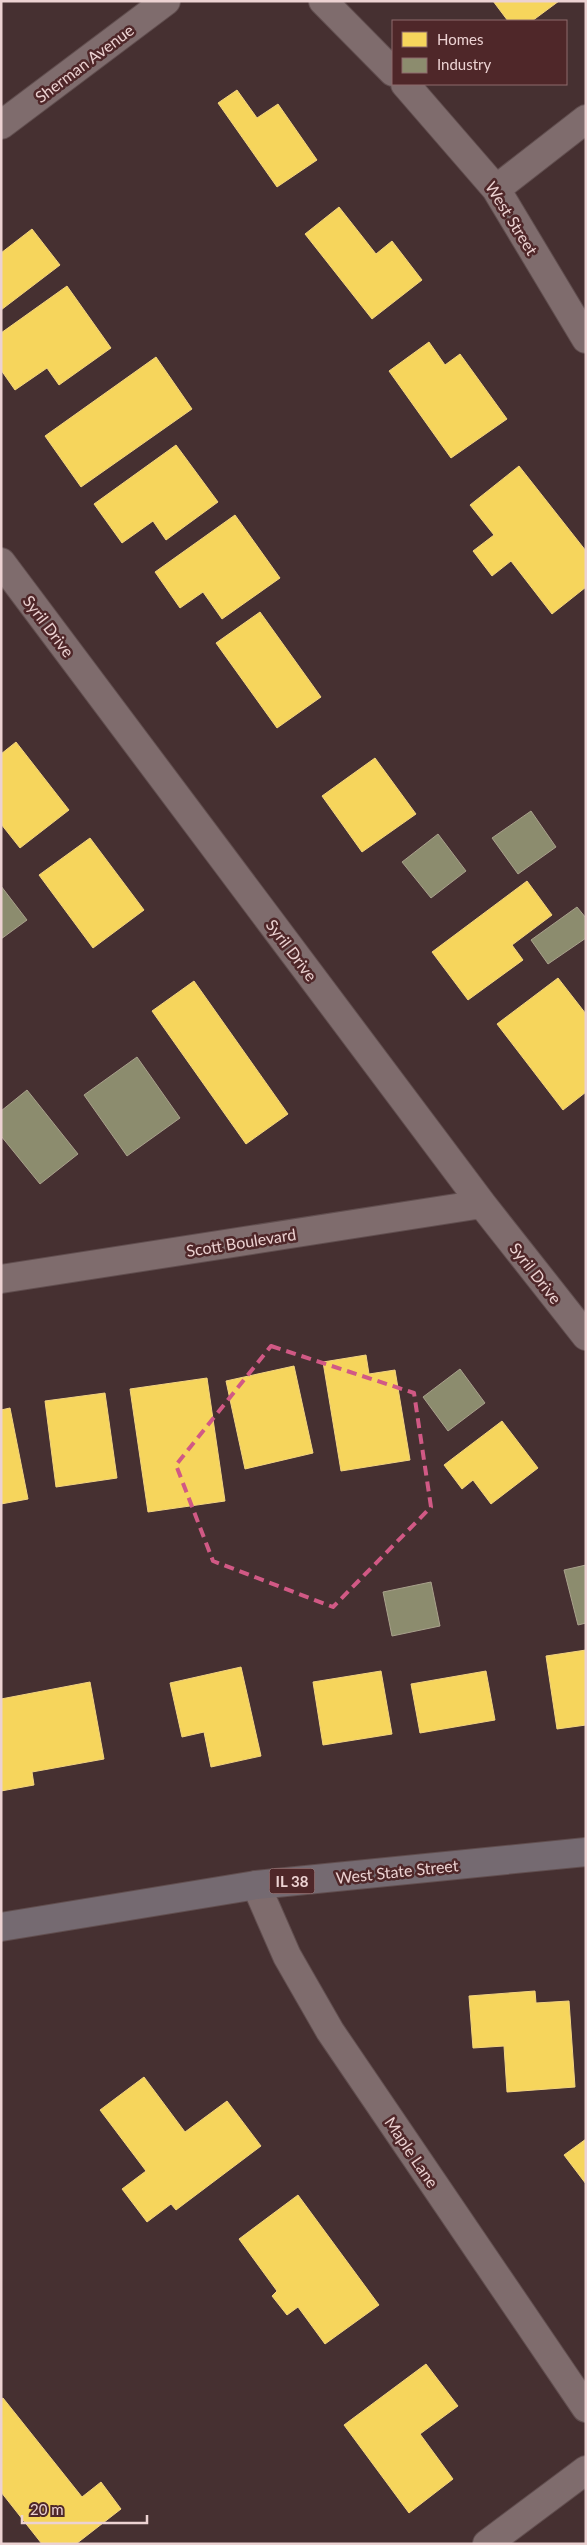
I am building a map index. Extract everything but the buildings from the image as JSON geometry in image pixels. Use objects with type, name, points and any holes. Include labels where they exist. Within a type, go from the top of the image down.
[{"type":"main road","name":"West State Street","points":[[1,1927],[256,1885],[586,1852]]},
{"type":"street","name":"Sherman Avenue","points":[[1,125],[166,1]]},
{"type":"street","points":[[323,1],[392,71]]},
{"type":"street","name":"West Street","points":[[406,85],[496,189],[586,339]]},
{"type":"street","points":[[496,189],[586,119]]},
{"type":"street","name":"Syril Drive","points":[[1,562],[482,1204],[586,1336]]},
{"type":"street","name":"Scott Boulevard","points":[[1,1279],[482,1204]]},
{"type":"street","name":"Maple Lane","points":[[256,1885],[287,1956],[330,2031],[586,2408]]},
{"type":"street","points":[[488,2544],[586,2470]]},
{"type":"highlighted area","points":[[271,1346],[414,1393],[431,1507],[333,1607],[213,1561],[176,1465]]}]
